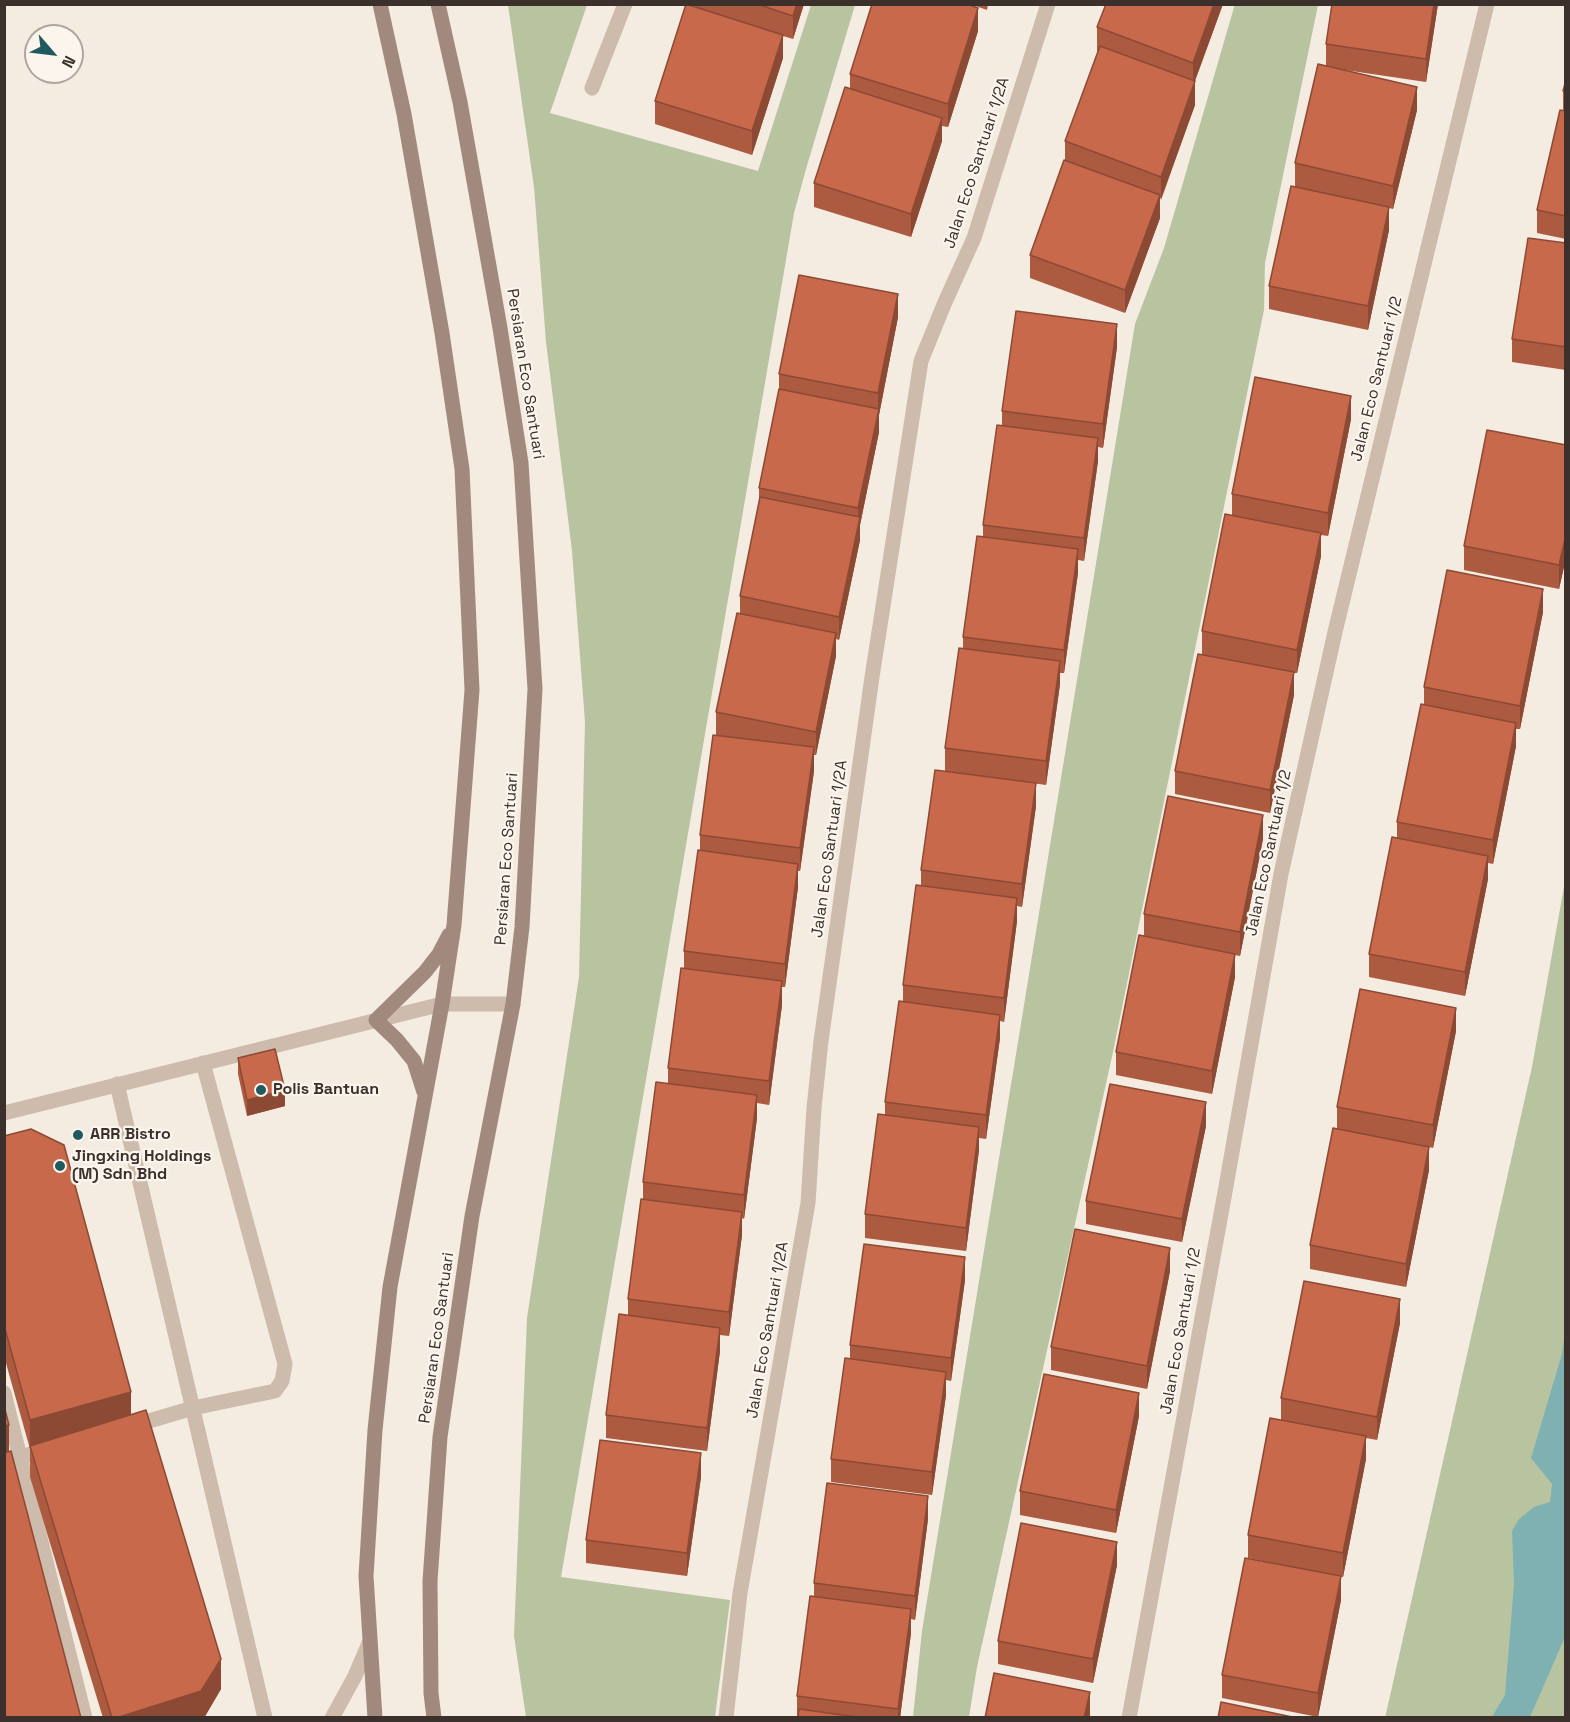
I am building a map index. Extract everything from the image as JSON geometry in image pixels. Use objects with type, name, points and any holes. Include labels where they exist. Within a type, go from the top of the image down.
[{"type":"street","points":[[375,1718],[366,1576],[375,1430],[390,1287],[442,1004],[454,925],[472,690],[462,470],[442,333],[404,114],[380,4]]},
{"type":"street","name":"Persiaran Eco Santuari","points":[[434,1718],[431,1693],[430,1581],[440,1437],[472,1216],[513,1004],[522,927],[535,689],[521,463],[460,102],[438,4]]},
{"type":"street","points":[[592,88],[625,4]]},
{"type":"street","name":"Jalan Eco Santuari 1/2A","points":[[726,1718],[740,1593],[808,1203],[813,1108],[821,1041],[871,689],[921,362],[974,238],[1048,4]]},
{"type":"street","name":"Jalan Eco Santuari 1/2","points":[[1129,1718],[1281,874],[1343,597],[1487,4]]},
{"type":"street","points":[[376,1020],[425,972],[439,954],[454,925]]},
{"type":"street","points":[[4,1113],[442,1004],[513,1004]]},
{"type":"street","points":[[376,1020],[397,1040],[414,1061],[425,1095]]},
{"type":"street","points":[[112,1431],[193,1408],[275,1391],[282,1381],[285,1364],[203,1064]]},
{"type":"street","points":[[117,1084],[265,1718]]},
{"type":"street","points":[[4,1392],[85,1718]]},
{"type":"street","points":[[4,1462],[66,1444]]},
{"type":"street","points":[[332,1718],[355,1676],[370,1641]]},
{"type":"green space","points":[[1235,4],[1318,5],[1265,263],[1264,310],[1113,1052],[977,1667],[969,1717],[913,1717],[922,1631],[1135,324],[1164,248]]},
{"type":"green space","points":[[508,5],[587,5],[550,113],[758,171],[811,5],[855,5],[794,213],[561,1577],[730,1600],[715,1717],[526,1717],[514,1636],[527,1318],[579,977],[585,722],[572,551],[546,342],[534,187]]},
{"type":"green space","points":[[1565,881],[1565,1717],[1385,1718],[1532,1067]]},
{"type":"water","points":[[1565,1330],[1565,1637],[1530,1717],[1492,1717],[1505,1695],[1514,1584],[1512,1531],[1519,1519],[1534,1507],[1550,1502],[1552,1484],[1531,1458],[1562,1354]]},
{"type":"building","points":[[686,4],[783,35],[752,131],[655,101]]},
{"type":"building","points":[[757,4],[797,4],[793,16]]},
{"type":"building","points":[[872,4],[967,4],[978,8],[948,104],[850,74]]},
{"type":"building","points":[[1106,4],[1214,4],[1193,63],[1097,27]]},
{"type":"building","points":[[1332,4],[1434,4],[1426,59],[1326,44]]},
{"type":"building","points":[[1100,46],[1195,81],[1161,177],[1065,141]]},
{"type":"building","points":[[1318,64],[1417,87],[1393,186],[1295,163]]},
{"type":"building","points":[[845,87],[942,118],[911,214],[814,183]]},
{"type":"building","points":[[1560,110],[1566,111],[1566,216],[1537,210]]},
{"type":"building","points":[[1064,160],[1160,195],[1125,290],[1030,255]]},
{"type":"building","points":[[1291,186],[1389,207],[1368,306],[1269,286]]},
{"type":"building","points":[[1528,238],[1566,243],[1566,347],[1512,339]]},
{"type":"building","points":[[799,275],[898,294],[878,393],[779,374]]},
{"type":"building","points":[[1016,311],[1117,324],[1103,424],[1002,411]]},
{"type":"building","points":[[1255,377],[1351,396],[1328,513],[1232,494]]},
{"type":"building","points":[[779,389],[879,409],[858,508],[759,488]]},
{"type":"building","points":[[997,425],[1098,438],[1084,538],[983,525]]},
{"type":"building","points":[[1487,430],[1566,445],[1566,535],[1559,565],[1464,546]]},
{"type":"building","points":[[760,497],[860,517],[839,617],[740,596]]},
{"type":"building","points":[[1225,514],[1321,533],[1297,650],[1202,631]]},
{"type":"building","points":[[977,536],[1078,549],[1064,650],[963,637]]},
{"type":"building","points":[[1447,570],[1543,589],[1520,706],[1424,687]]},
{"type":"building","points":[[737,613],[836,633],[816,732],[716,712]]},
{"type":"building","points":[[959,648],[1060,661],[1046,761],[945,748]]},
{"type":"building","points":[[1198,654],[1294,672],[1270,790],[1175,771]]},
{"type":"building","points":[[1421,704],[1516,723],[1493,840],[1397,822]]},
{"type":"building","points":[[713,735],[814,747],[800,848],[700,835]]},
{"type":"building","points":[[935,770],[1036,783],[1022,884],[921,870]]},
{"type":"building","points":[[1168,796],[1263,815],[1240,932],[1144,914]]},
{"type":"building","points":[[1392,837],[1488,856],[1465,972],[1369,954]]},
{"type":"building","points":[[698,850],[798,864],[785,964],[684,951]]},
{"type":"building","points":[[916,885],[1017,898],[1004,998],[903,985]]},
{"type":"building","points":[[1139,935],[1235,954],[1212,1071],[1116,1052]]},
{"type":"building","points":[[681,968],[782,981],[769,1081],[668,1068]]},
{"type":"building","points":[[1360,989],[1456,1008],[1433,1125],[1337,1107]]},
{"type":"building","points":[[899,1001],[1000,1015],[986,1115],[885,1102]]},
{"type":"building","points":[[275,1049],[285,1090],[247,1100],[238,1058]]},
{"type":"building","points":[[656,1082],[757,1095],[744,1195],[643,1182]]},
{"type":"building","points":[[1110,1084],[1206,1102],[1182,1219],[1086,1201]]},
{"type":"building","points":[[878,1114],[979,1127],[966,1228],[865,1214]]},
{"type":"building","points":[[1333,1128],[1429,1147],[1406,1264],[1310,1245]]},
{"type":"building","points":[[31,1129],[64,1145],[131,1392],[30,1420],[4,1325],[4,1136]]},
{"type":"building","points":[[641,1199],[742,1212],[729,1312],[628,1299]]},
{"type":"building","points":[[1075,1229],[1170,1248],[1147,1366],[1051,1347]]},
{"type":"building","points":[[864,1244],[965,1257],[951,1358],[850,1345]]},
{"type":"building","points":[[1304,1281],[1400,1299],[1377,1417],[1281,1398]]},
{"type":"building","points":[[619,1314],[720,1328],[707,1428],[606,1415]]},
{"type":"building","points":[[845,1358],[946,1372],[932,1472],[831,1459]]},
{"type":"building","points":[[1044,1374],[1139,1393],[1116,1510],[1020,1491]]},
{"type":"building","points":[[4,1406],[9,1425],[4,1426]]},
{"type":"building","points":[[146,1410],[221,1659],[201,1691],[112,1718],[30,1446]]},
{"type":"building","points":[[1270,1418],[1366,1436],[1343,1553],[1248,1535]]},
{"type":"building","points":[[600,1440],[701,1453],[687,1553],[586,1540]]},
{"type":"building","points":[[11,1451],[81,1718],[4,1718],[4,1453]]},
{"type":"building","points":[[827,1483],[928,1496],[915,1596],[814,1583]]},
{"type":"building","points":[[1021,1523],[1117,1542],[1093,1659],[998,1641]]},
{"type":"building","points":[[1245,1558],[1341,1576],[1318,1693],[1222,1675]]},
{"type":"building","points":[[810,1596],[911,1609],[898,1709],[797,1696]]},
{"type":"building","points":[[994,1673],[1090,1692],[1084,1718],[985,1718]]},
{"type":"building","points":[[1221,1702],[1297,1718],[1218,1718]]},
{"type":"building","points":[[799,1709],[864,1718],[798,1718]]},
{"type":"place","name":"Polis Bantuan","points":[[261,1090]]},
{"type":"place","name":"ARR Bistro","points":[[78,1135]]},
{"type":"place","name":"Jingxing Holdings (M) Sdn Bhd","points":[[60,1166]]}]
